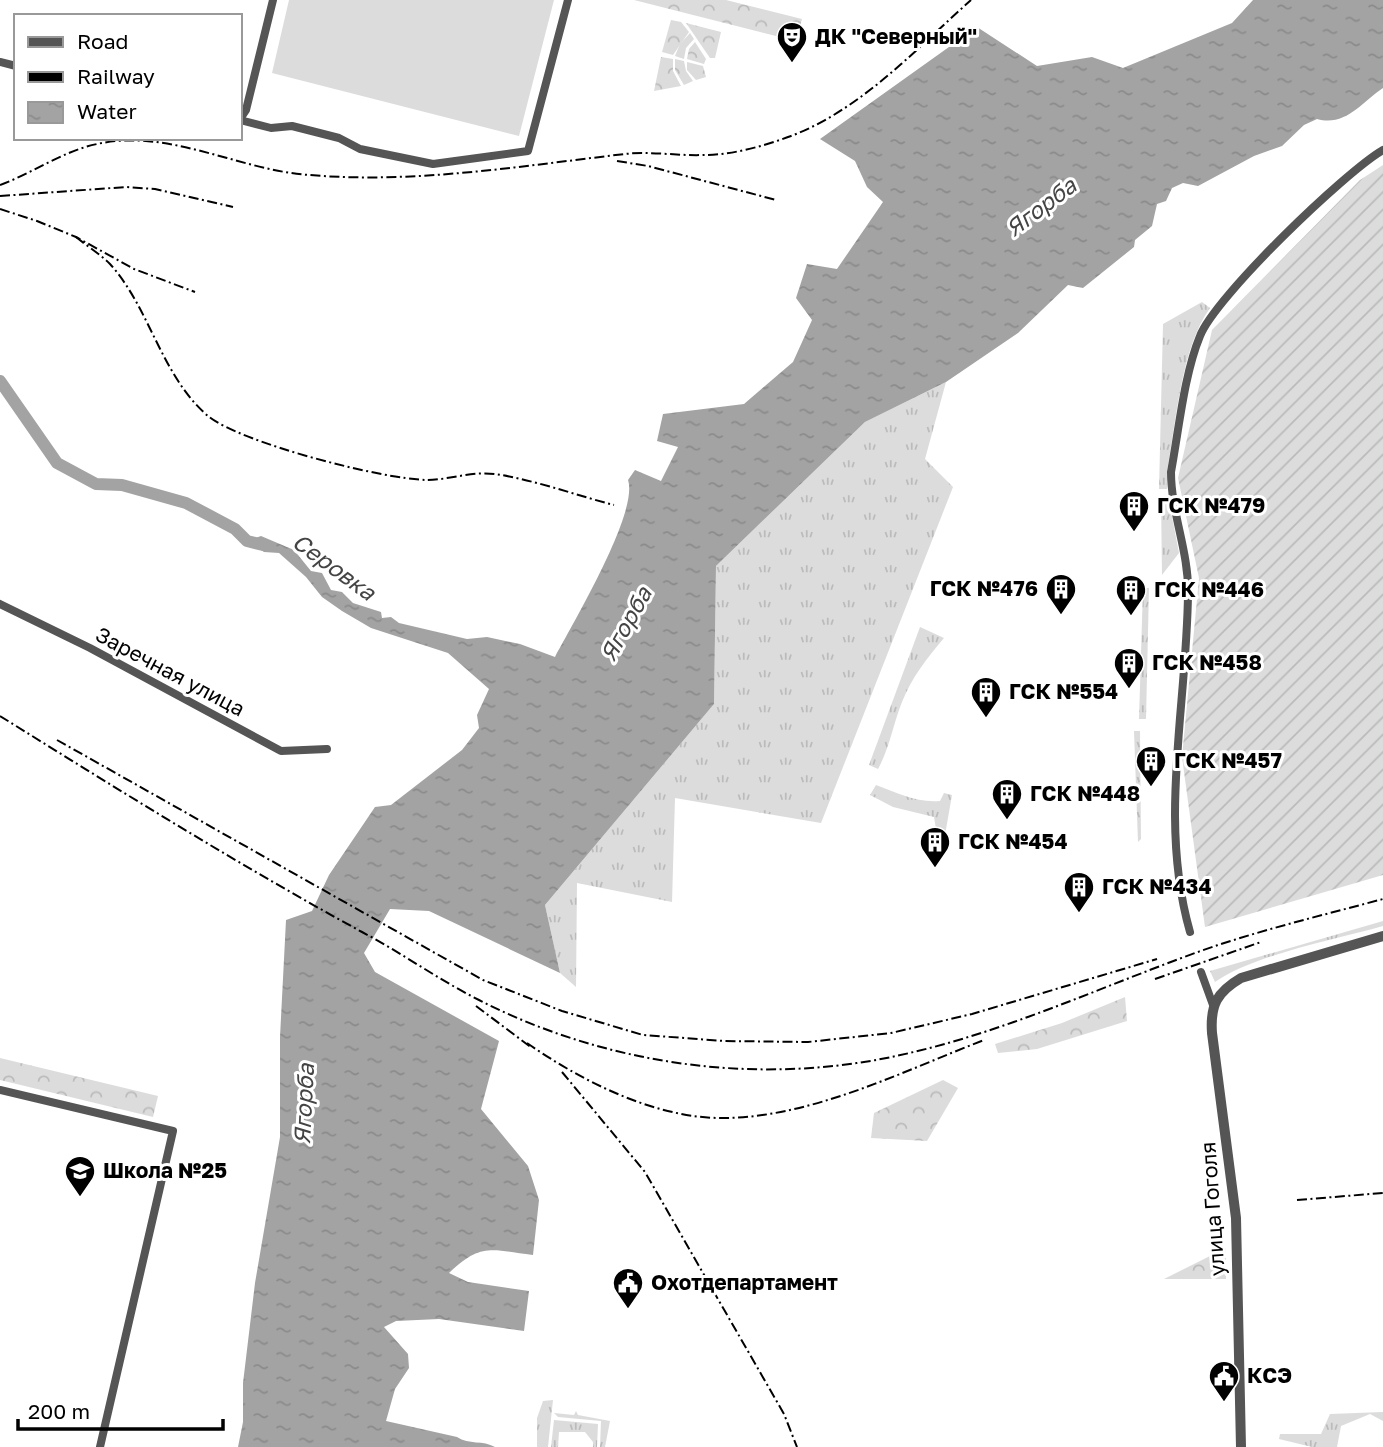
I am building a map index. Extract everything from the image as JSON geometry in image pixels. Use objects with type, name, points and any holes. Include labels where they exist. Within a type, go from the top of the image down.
[{"type":"street","points":[[242,117],[246,110],[273,0]]},
{"type":"street","points":[[242,121],[271,128],[292,127],[339,138],[360,149],[433,164],[528,151],[568,0]]},
{"type":"street","points":[[1190,932],[1177,852],[1174,773],[1188,591],[1171,491],[1171,472],[1195,351],[1206,322],[1225,298],[1352,172],[1383,150]]},
{"type":"street","name":"Заречная улица","points":[[0,604],[90,648],[281,751],[327,749]]},
{"type":"street","points":[[1213,1005],[1225,987],[1241,978],[1383,936]]},
{"type":"street","name":"улица Гоголя","points":[[1201,972],[1213,1005],[1212,1032],[1236,1218],[1241,1447]]},
{"type":"street","points":[[0,1090],[173,1131],[100,1447]]},
{"type":"green space","points":[[289,0],[554,0],[519,136],[272,73]]},
{"type":"green space","points":[[634,0],[726,0],[802,19],[796,41]]},
{"type":"green space","points":[[671,20],[681,22],[689,32],[673,55],[662,52]]},
{"type":"green space","points":[[686,23],[721,32],[715,58],[710,58]]},
{"type":"green space","points":[[690,33],[694,39],[686,48],[684,59],[675,56],[680,44]]},
{"type":"green space","points":[[695,42],[706,59],[704,64],[687,59],[689,49]]},
{"type":"green space","points":[[661,57],[673,59],[673,71],[681,86],[654,91]]},
{"type":"green space","points":[[675,59],[684,61],[686,71],[693,81],[684,85],[675,70]]},
{"type":"green space","points":[[687,62],[703,66],[706,77],[696,80],[687,70]]},
{"type":"green space","points":[[1383,165],[1383,875],[1205,927],[1182,757],[1199,578],[1178,478],[1212,330],[1360,180]]},
{"type":"green space","points":[[1202,302],[1210,308],[1200,325],[1186,364],[1167,471],[1167,489],[1159,489],[1163,324]]},
{"type":"green space","points":[[946,382],[925,459],[953,487],[821,823],[675,798],[672,902],[577,883],[576,987],[560,973],[545,905],[714,704],[716,566],[865,422]]},
{"type":"green space","points":[[1168,496],[1179,553],[1162,575],[1161,499]]},
{"type":"green space","points":[[1143,588],[1149,588],[1146,719],[1139,719]]},
{"type":"green space","points":[[920,627],[944,638],[920,668],[906,693],[878,769],[869,765]]},
{"type":"green space","points":[[1134,731],[1140,731],[1141,839],[1138,842]]},
{"type":"green space","points":[[876,785],[923,800],[940,801],[944,793],[952,795],[945,835],[937,835],[934,817],[893,807],[870,795]]},
{"type":"green space","points":[[1383,921],[1383,926],[1252,963],[1215,982],[1210,971]]},
{"type":"green space","points":[[1125,997],[1127,1021],[1037,1049],[998,1053],[995,1044],[1062,1023]]},
{"type":"green space","points":[[0,1058],[158,1096],[153,1117],[0,1080]]},
{"type":"green space","points":[[943,1080],[958,1088],[927,1141],[871,1138],[874,1113]]},
{"type":"green space","points":[[1226,1248],[1226,1279],[1164,1279]]},
{"type":"green space","points":[[553,1400],[548,1447],[537,1447],[537,1418],[543,1401]]},
{"type":"green space","points":[[576,1411],[578,1415],[610,1421],[605,1447],[600,1447],[601,1421],[558,1417],[554,1413],[574,1415]]},
{"type":"green space","points":[[1383,1412],[1383,1421],[1370,1414],[1341,1426],[1337,1447],[1312,1447],[1279,1439],[1280,1434],[1321,1434],[1330,1414]]},
{"type":"green space","points":[[554,1420],[598,1424],[597,1447],[593,1447],[593,1442],[585,1432],[559,1432],[558,1447],[551,1447]]},
{"type":"water","name":"Ягорба","points":[[1253,0],[1383,0],[1383,88],[1344,117],[1327,121],[1317,119],[1304,125],[1282,146],[1254,156],[1198,186],[1183,183],[1172,188],[1166,201],[1157,204],[1152,226],[1135,240],[1134,247],[1083,288],[1068,285],[1018,333],[946,382],[865,422],[716,566],[714,704],[545,905],[560,973],[429,911],[390,909],[364,953],[375,972],[499,1041],[481,1109],[528,1166],[539,1200],[533,1255],[488,1250],[470,1256],[449,1273],[468,1282],[529,1291],[524,1331],[439,1319],[396,1321],[384,1327],[408,1354],[409,1368],[395,1389],[386,1421],[495,1447],[238,1447],[243,1422],[243,1383],[255,1283],[280,1137],[280,1037],[286,920],[312,911],[329,875],[375,807],[391,805],[462,750],[479,728],[477,715],[489,689],[448,653],[371,628],[342,611],[322,597],[306,577],[279,553],[264,552],[247,541],[261,536],[294,550],[311,571],[322,573],[331,590],[342,592],[353,603],[381,612],[382,618],[391,617],[399,623],[467,639],[487,637],[520,644],[555,657],[614,541],[629,495],[628,480],[635,470],[661,481],[678,447],[657,441],[663,414],[744,404],[793,362],[812,320],[796,298],[807,264],[837,269],[883,202],[867,187],[855,161],[820,139],[977,27],[1037,66],[1092,57],[1123,68],[1232,23]]},
{"type":"waterway","name":"Серовка","points":[[0,381],[57,463],[96,484],[122,485],[186,503],[235,529],[247,541],[263,545]]},
{"type":"railway","points":[[0,185],[84,147],[124,141],[177,145],[282,172],[349,177],[467,172],[635,153],[715,155],[737,152],[791,136],[841,110],[887,76],[971,0]]},
{"type":"railway","points":[[617,161],[648,166],[776,200]]},
{"type":"railway","points":[[0,196],[126,187],[155,189],[233,207]]},
{"type":"railway","points":[[0,209],[76,237],[134,269],[195,292]]},
{"type":"railway","points":[[76,237],[110,264],[136,301],[178,382],[208,416],[225,426],[280,448],[378,473],[426,480],[495,474],[614,505]]},
{"type":"railway","points":[[0,716],[225,854],[479,1000],[578,1040],[683,1064],[736,1069],[790,1069],[843,1065],[935,1047],[1047,1010],[1218,945],[1383,899]]},
{"type":"railway","points":[[57,740],[483,980],[562,1011],[643,1035],[725,1041],[808,1042],[891,1033],[972,1014],[1157,959]]},
{"type":"railway","points":[[1155,979],[1261,942]]},
{"type":"railway","points":[[476,1006],[532,1048]]},
{"type":"railway","points":[[527,1043],[593,1083],[643,1104],[694,1116],[719,1118],[787,1111],[821,1102],[984,1040]]},
{"type":"railway","points":[[562,1072],[645,1172],[784,1414],[797,1447]]},
{"type":"railway","points":[[1297,1200],[1383,1193]]},
{"type":"place","name":"ДК \"Северный\"","points":[[792,64]]},
{"type":"place","name":"ГСК №479","points":[[1134,533]]},
{"type":"place","name":"ГСК №476","points":[[1061,616]]},
{"type":"place","name":"ГСК №446","points":[[1131,617]]},
{"type":"place","name":"ГСК №458","points":[[1129,690]]},
{"type":"place","name":"ГСК №554","points":[[986,719]]},
{"type":"place","name":"ГСК №457","points":[[1151,788]]},
{"type":"place","name":"ГСК №448","points":[[1007,821]]},
{"type":"place","name":"ГСК №454","points":[[935,869]]},
{"type":"place","name":"ГСК №434","points":[[1079,914]]},
{"type":"place","name":"Школа №25","points":[[80,1198]]},
{"type":"place","name":"Охотдепартамент","points":[[628,1310]]},
{"type":"place","name":"КСЭ","points":[[1224,1403]]}]
